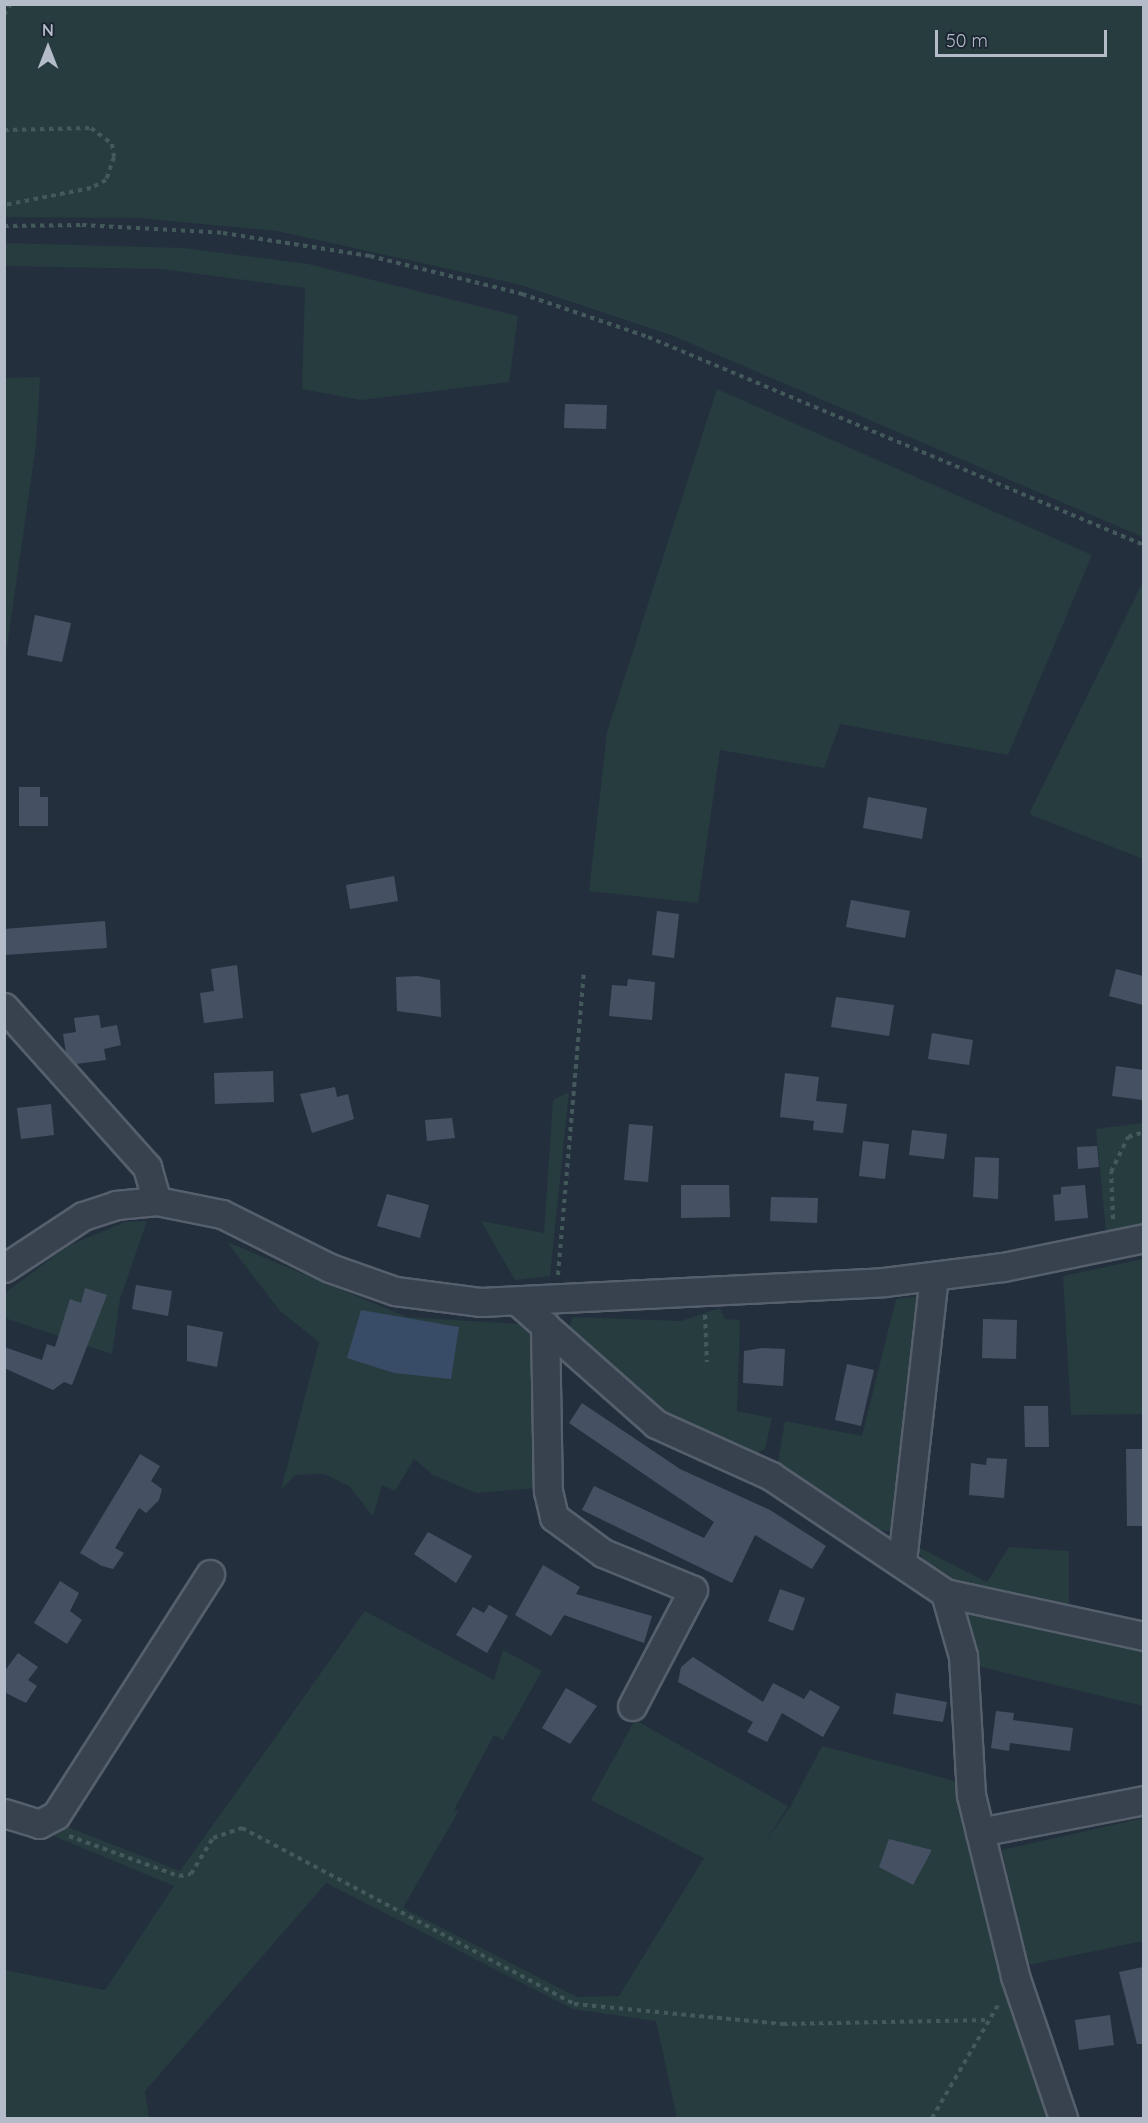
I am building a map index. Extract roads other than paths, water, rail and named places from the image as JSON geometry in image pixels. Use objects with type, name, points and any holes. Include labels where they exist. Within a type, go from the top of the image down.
[{"type":"street","points":[[4,1007],[147,1167],[157,1201]]},
{"type":"street","points":[[4,1268],[83,1216],[116,1205],[157,1201],[222,1214],[330,1268],[395,1291],[455,1301],[517,1301],[934,1277],[1143,1238]]},
{"type":"street","points":[[902,1561],[934,1277]]},
{"type":"street","points":[[517,1301],[656,1425],[771,1476],[902,1561],[945,1593],[1143,1636]]},
{"type":"street","points":[[545,1325],[548,1491],[554,1517],[603,1553],[693,1590],[632,1706]]},
{"type":"street","points":[[4,1813],[39,1824],[56,1815],[210,1574]]},
{"type":"street","points":[[945,1593],[963,1656],[964,1750],[980,1832],[1021,1997],[1063,2118]]},
{"type":"street","points":[[980,1832],[1143,1800]]},
{"type":"water","points":[[361,1310],[459,1327],[451,1379],[394,1373],[347,1358]]}]
